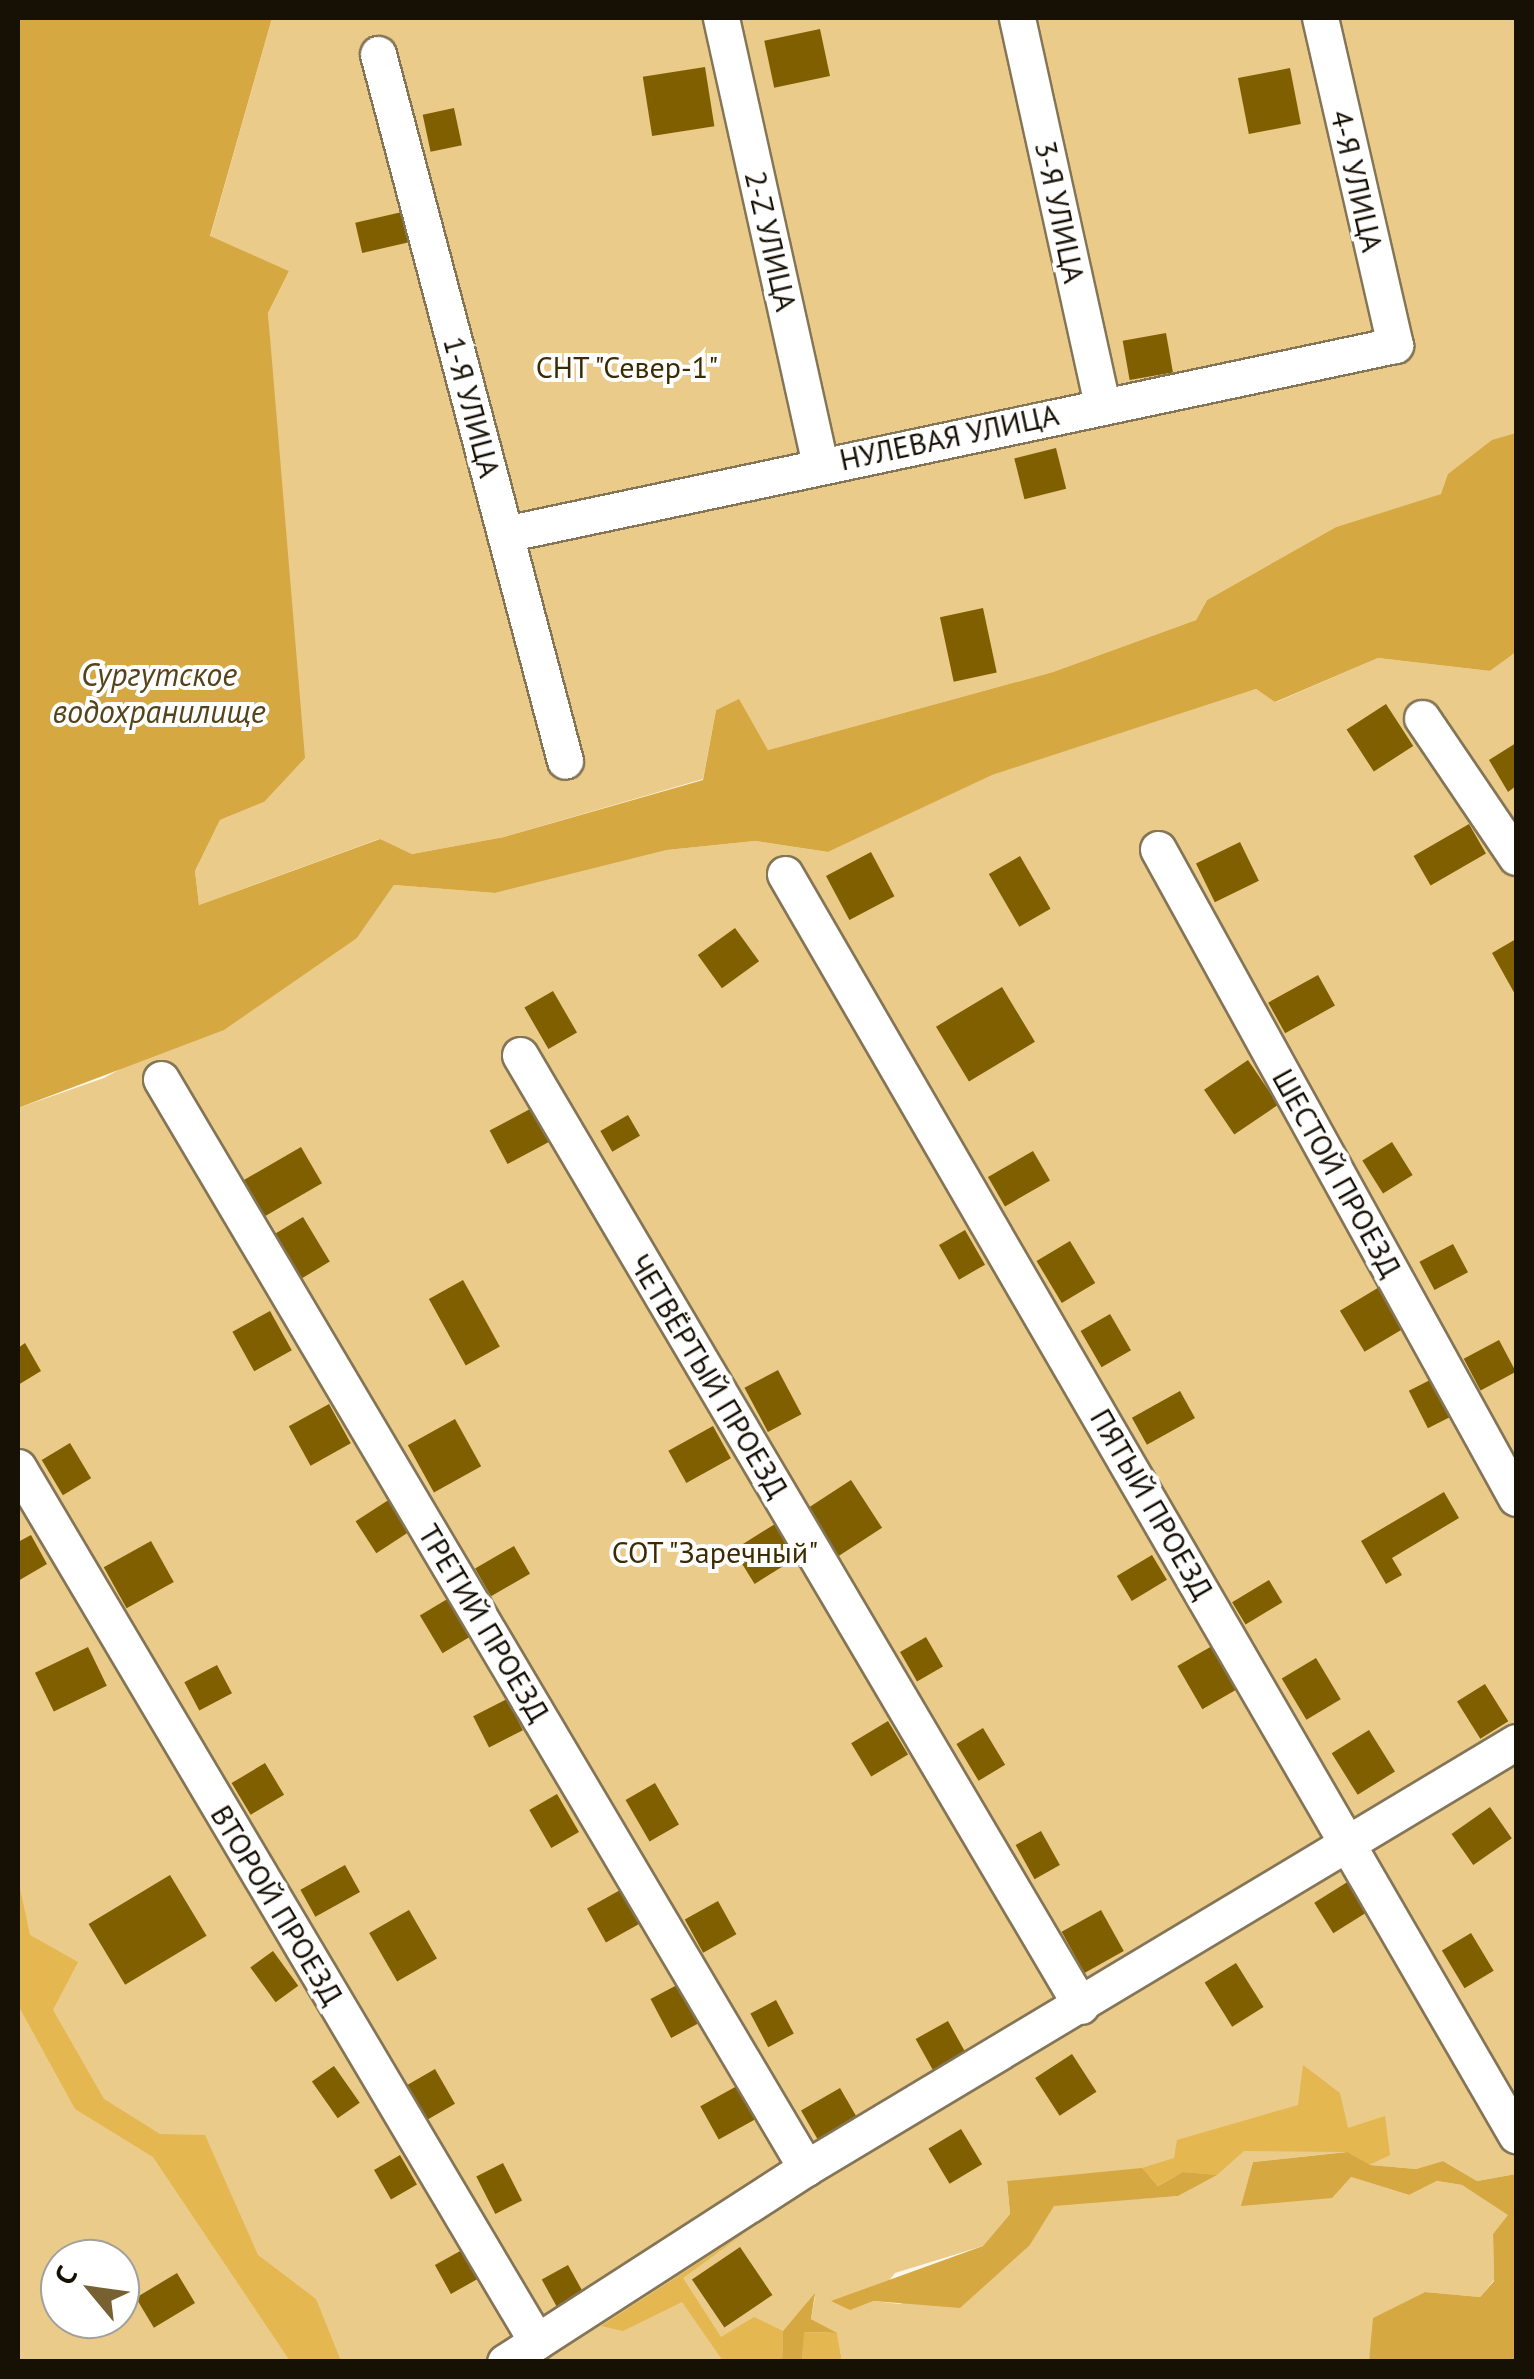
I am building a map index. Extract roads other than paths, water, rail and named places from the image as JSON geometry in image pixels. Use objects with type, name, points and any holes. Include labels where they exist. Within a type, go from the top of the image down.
[{"type":"street","name":"2-Z УЛИЦА","points":[[721,18],[820,464]]},
{"type":"street","name":"3-Я УЛИЦА","points":[[1017,18],[1102,406]]},
{"type":"street","name":"4-Я УЛИЦА","points":[[1320,18],[1394,345]]},
{"type":"street","name":"1-Я УЛИЦА","points":[[378,54],[564,761]]},
{"type":"street","name":"НУЛЕВАЯ УЛИЦА","points":[[505,534],[1394,345]]},
{"type":"street","points":[[1422,718],[1516,857]]},
{"type":"street","name":"ШЕСТОЙ ПРОЕЗД","points":[[1158,848],[1516,1498]]},
{"type":"street","name":"ПЯТЫЙ ПРОЕЗД","points":[[785,874],[1516,2134]]},
{"type":"street","name":"ЧЕТВЁРТЫЙ ПРОЕЗД","points":[[520,1056],[1081,2006]]},
{"type":"street","name":"ТРЕТИЙ ПРОЕЗД","points":[[161,1079],[806,2168]]},
{"type":"street","name":"ВТОРОЙ ПРОЕЗД","points":[[18,1467],[537,2342]]},
{"type":"street","points":[[505,2362],[806,2168],[1516,1742]]},
{"type":"water","name":"Сургутское водохранилище","points":[[18,18],[272,18],[210,236],[289,271],[268,313],[305,758],[264,802],[220,820],[195,871],[199,905],[380,839],[412,854],[504,837],[703,780],[716,710],[739,699],[768,750],[1053,672],[1196,620],[1207,600],[1336,527],[1441,494],[1448,474],[1492,440],[1516,433],[1516,652],[1490,671],[1378,658],[1275,702],[1256,689],[992,775],[828,852],[755,841],[667,850],[495,893],[394,885],[357,938],[224,1030],[18,1108]]},
{"type":"water","points":[[1347,2152],[1370,2165],[1416,2169],[1443,2161],[1477,2181],[1516,2174],[1516,2361],[1369,2361],[1373,2318],[1425,2292],[1480,2297],[1494,2281],[1493,2234],[1508,2215],[1462,2185],[1437,2181],[1409,2195],[1351,2177],[1332,2198],[1241,2206],[1253,2162]]},
{"type":"water","points":[[1142,2168],[1158,2186],[1183,2172],[1217,2175],[1178,2196],[1054,2206],[1030,2245],[960,2308],[873,2301],[850,2310],[831,2301],[983,2246],[1010,2214],[1007,2181]]},
{"type":"water","points":[[815,2293],[811,2319],[837,2333],[804,2332],[802,2361],[782,2361],[783,2331]]},
{"type":"park label","name":"СНТ \"Север-1\"","points":[[627,367]]},
{"type":"park label","name":"СОТ \"Заречный\"","points":[[715,1552]]}]
